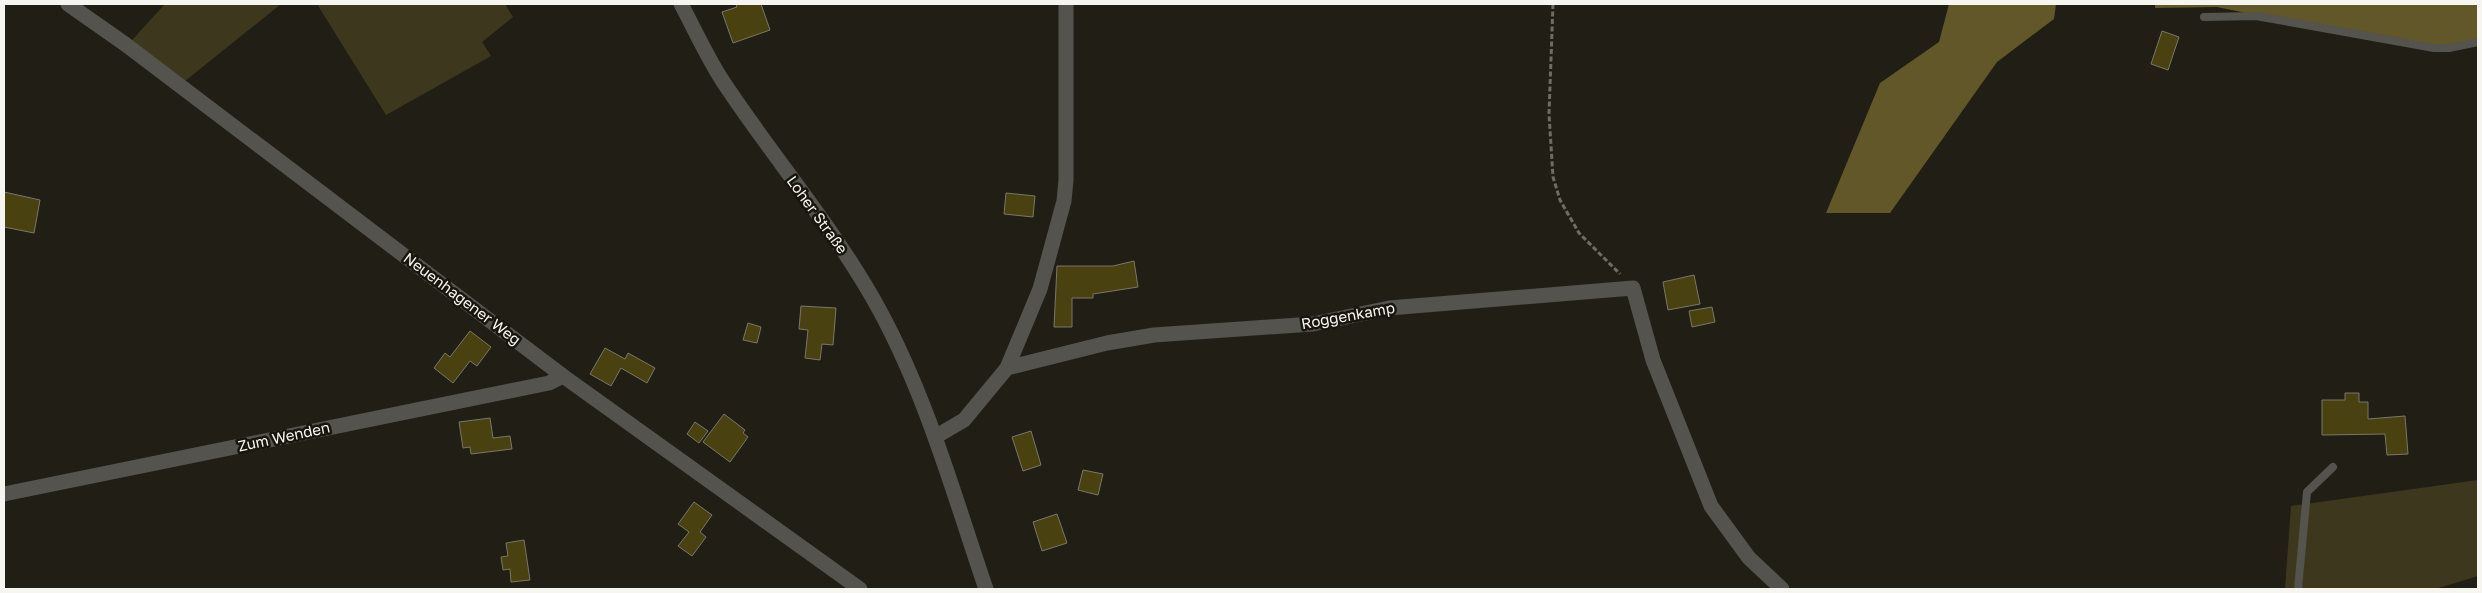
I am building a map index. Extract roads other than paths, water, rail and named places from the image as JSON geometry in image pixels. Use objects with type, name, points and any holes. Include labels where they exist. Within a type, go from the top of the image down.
[{"type":"street","name":"Neuenhagener Weg","points":[[68,4],[133,50],[564,376],[860,589]]},
{"type":"street","name":"Loher Straße","points":[[681,4],[723,81],[831,232],[863,282],[906,363],[935,437],[986,589]]},
{"type":"street","points":[[935,437],[964,420],[1007,368],[1040,289],[1064,201],[1068,158],[1066,4]]},
{"type":"street","name":"Roggenkamp","points":[[1007,368],[1107,343],[1154,335],[1313,324],[1389,308],[1632,288],[1654,360],[1710,506],[1749,558],[1782,589]]},
{"type":"street","name":"Zum Wenden","points":[[4,494],[549,383],[564,376]]},
{"type":"lane","points":[[2204,17],[2256,16],[2434,48],[2449,48],[2478,42]]},
{"type":"lane","points":[[2298,589],[2307,492],[2333,467]]}]
